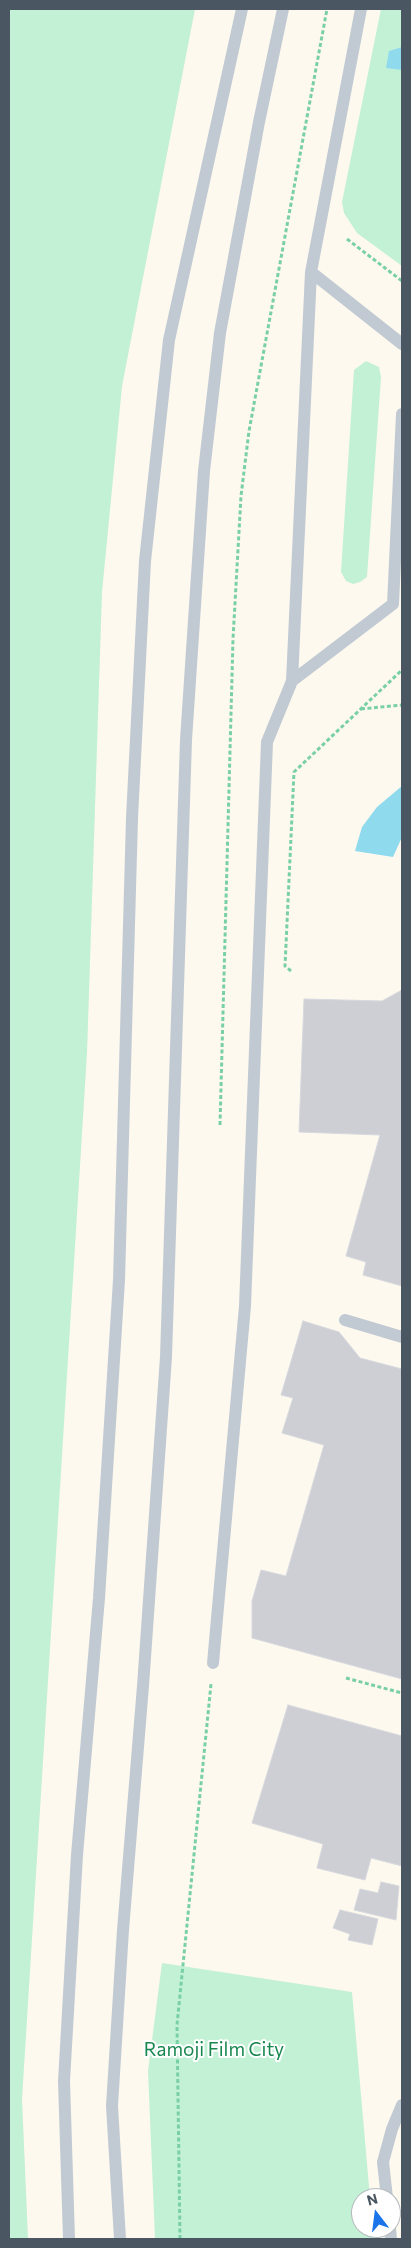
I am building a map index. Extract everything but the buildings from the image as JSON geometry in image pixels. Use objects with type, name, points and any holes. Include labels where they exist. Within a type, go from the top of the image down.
[{"type":"lane","points":[[69,2239],[64,2081],[77,1855],[99,1598],[119,1280],[132,818],[145,561],[169,340],[242,9]]},
{"type":"lane","points":[[120,2239],[112,2106],[123,1930],[143,1686],[166,1357],[186,740],[204,481],[220,333],[259,122],[283,9]]},
{"type":"lane","points":[[213,1663],[245,1306],[267,742],[292,681],[311,272],[361,9]]},
{"type":"lane","points":[[311,272],[402,344]]},
{"type":"lane","points":[[292,681],[393,604],[402,414]]},
{"type":"lane","points":[[345,1320],[402,1337]]},
{"type":"lane","points":[[386,2188],[383,2162],[392,2129],[402,2105]]},
{"type":"path","points":[[220,1125],[233,639],[241,496],[248,431],[327,9]]},
{"type":"path","points":[[347,239],[402,281]]},
{"type":"path","points":[[290,971],[284,966],[294,772],[402,670]]},
{"type":"path","points":[[360,710],[402,705]]},
{"type":"path","points":[[180,2239],[176,2025],[213,1663]]},
{"type":"path","points":[[346,1678],[402,1693]]},
{"type":"shaded area","name":"Ramoji Film City","points":[[195,9],[402,9],[402,2239],[28,2239],[22,2099],[87,1053],[102,592],[122,386]]},
{"type":"green space","points":[[9,9],[195,9],[122,386],[102,592],[87,1053],[22,2099],[28,2239],[9,2239]]},
{"type":"green space","points":[[381,9],[402,9],[402,266],[357,233],[344,213],[342,202]]},
{"type":"green space","points":[[366,361],[379,367],[381,377],[367,577],[353,584],[346,581],[341,572],[354,370]]},
{"type":"green space","points":[[162,1963],[352,1992],[369,2188],[351,2188],[351,2238],[374,2239],[155,2239],[148,2071]]},
{"type":"water","points":[[402,47],[402,70],[386,68],[389,51]]},
{"type":"water","points":[[402,786],[402,837],[393,857],[355,851],[362,827],[377,807]]}]
